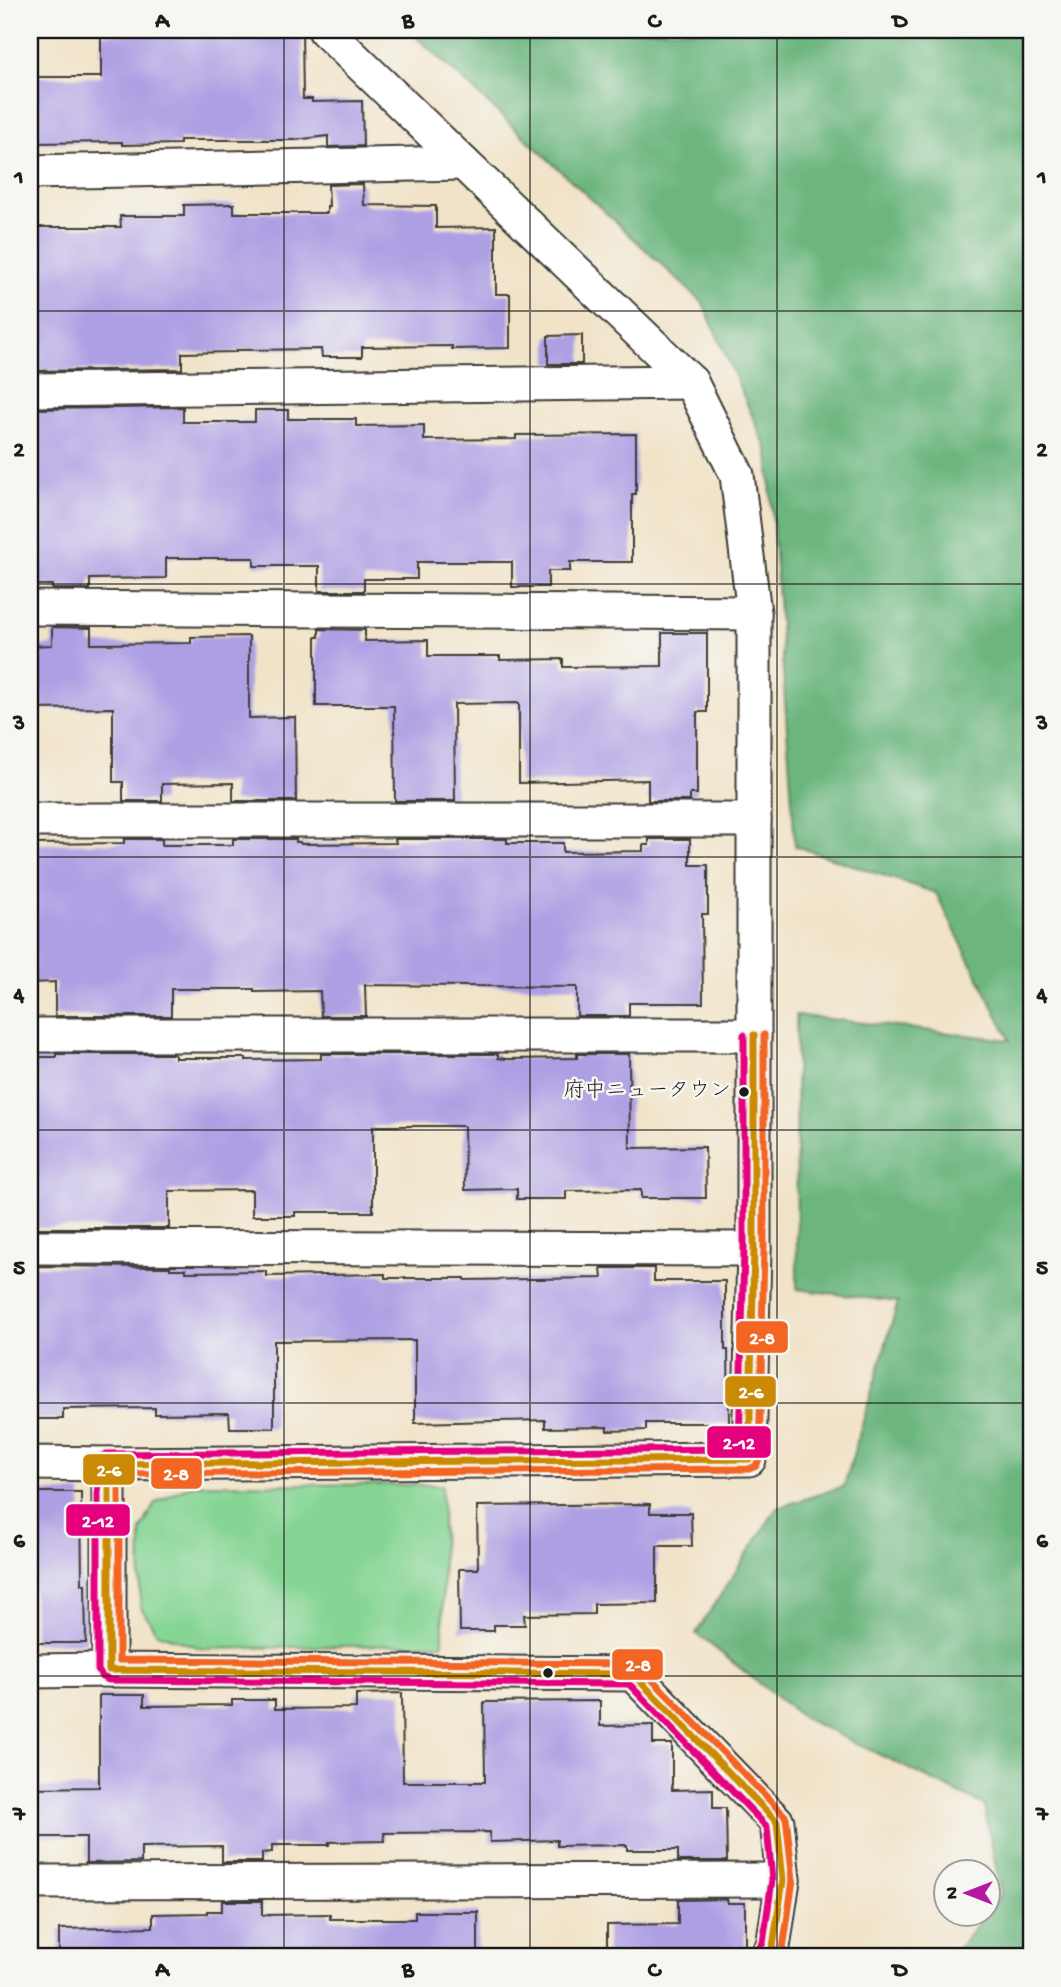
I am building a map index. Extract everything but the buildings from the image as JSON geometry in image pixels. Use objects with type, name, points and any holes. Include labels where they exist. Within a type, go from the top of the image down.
[{"type":"street","points":[[30,1463],[749,1459],[754,1249],[754,613],[737,475],[691,382],[325,30]]},
{"type":"street","points":[[30,172],[463,163]]},
{"type":"street","points":[[30,390],[691,382]]},
{"type":"street","points":[[30,608],[754,613]]},
{"type":"street","points":[[30,820],[754,820]]},
{"type":"street","points":[[30,1035],[754,1035]]},
{"type":"street","points":[[30,1247],[754,1249]]},
{"type":"street","points":[[109,1464],[109,1670]]},
{"type":"street","points":[[30,1671],[633,1674],[777,1822],[783,1880],[773,1947],[766,1957]]},
{"type":"street","points":[[30,1882],[783,1880]]},
{"type":"green space","points":[[409,30],[1031,30],[1031,1957],[952,1957],[975,1927],[1002,1927],[1002,1857],[994,1857],[984,1805],[803,1718],[696,1633],[777,1508],[844,1486],[898,1302],[797,1289],[796,1015],[1010,1040],[936,893],[795,846],[768,452],[703,303]]},
{"type":"green space","points":[[193,1484],[442,1485],[443,1644],[203,1649],[157,1633],[140,1606],[141,1530],[155,1503]]},
{"type":"transit line","name":"2-12","points":[[744,1035],[744,1249],[739,1449],[106,1454],[98,1464],[98,1670],[102,1677],[109,1680],[629,1684],[767,1827],[772,1880],[763,1943],[757,1951]]},
{"type":"transit line","name":"2-6","points":[[754,1035],[754,1249],[749,1459],[109,1464],[109,1670],[633,1674],[777,1822],[783,1880],[773,1947],[766,1957]]},
{"type":"transit line","name":"2-8","points":[[764,1035],[764,1249],[759,1459],[756,1466],[749,1469],[119,1474],[119,1660],[637,1664],[786,1817],[793,1880],[783,1949],[779,1957]]},
{"type":"place","name":"府中ニュータウン","points":[[744,1092]]}]
